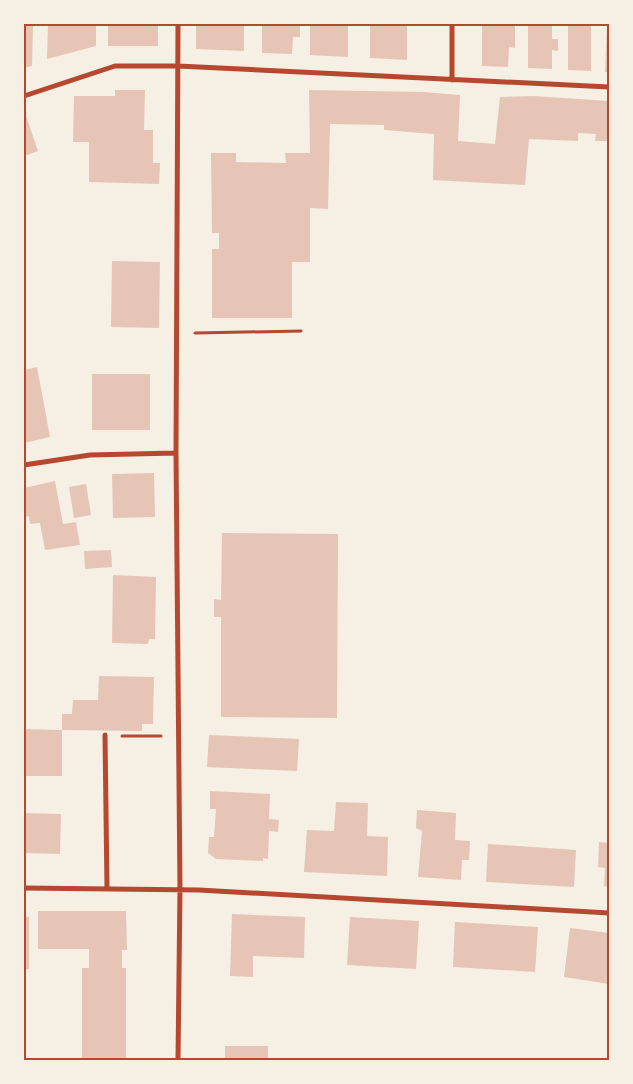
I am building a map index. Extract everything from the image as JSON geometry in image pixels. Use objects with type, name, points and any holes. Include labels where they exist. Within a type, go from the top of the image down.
[{"type":"street","points":[[178,24],[176,453],[180,889],[178,1060]]},
{"type":"street","points":[[452,24],[452,80]]},
{"type":"street","points":[[24,96],[115,66],[178,66],[609,87]]},
{"type":"street","points":[[24,465],[90,454],[176,453]]},
{"type":"street","points":[[105,736],[107,888]]},
{"type":"street","points":[[24,888],[180,889],[609,913]]},
{"type":"path","points":[[177,334],[301,331]]},
{"type":"path","points":[[105,736],[179,736]]},
{"type":"building","points":[[48,24],[96,24],[96,46],[47,59]]},
{"type":"building","points":[[108,24],[158,24],[158,46],[108,46]]},
{"type":"building","points":[[196,24],[244,24],[244,51],[196,49]]},
{"type":"building","points":[[262,24],[300,24],[300,37],[293,37],[292,54],[262,53]]},
{"type":"building","points":[[310,24],[348,24],[348,57],[310,55]]},
{"type":"building","points":[[370,24],[407,24],[407,60],[370,58]]},
{"type":"building","points":[[482,24],[509,24],[509,26],[515,26],[515,48],[509,47],[508,67],[482,66]]},
{"type":"building","points":[[528,24],[552,24],[552,39],[558,39],[558,51],[552,50],[552,69],[528,68]]},
{"type":"building","points":[[568,24],[591,24],[591,71],[568,70]]},
{"type":"building","points":[[607,24],[609,24],[609,72],[605,72]]},
{"type":"building","points":[[24,26],[33,26],[32,66],[24,68]]},
{"type":"building","points":[[115,90],[145,90],[144,130],[153,130],[153,163],[160,163],[159,184],[89,182],[89,142],[73,142],[74,96],[115,96]]},
{"type":"building","points":[[309,90],[424,92],[460,95],[458,141],[495,144],[500,97],[533,96],[609,101],[609,141],[595,141],[596,134],[578,133],[578,141],[529,139],[525,185],[433,180],[434,134],[384,130],[384,125],[330,124],[328,209],[310,208],[310,262],[292,262],[292,318],[212,318],[212,249],[219,249],[219,233],[212,233],[211,153],[236,153],[236,162],[286,163],[285,153],[310,153]]},
{"type":"building","points":[[24,114],[38,151],[24,156]]},
{"type":"building","points":[[112,261],[160,262],[159,328],[111,327]]},
{"type":"building","points":[[37,367],[50,437],[24,443],[24,370]]},
{"type":"building","points":[[92,374],[150,374],[150,430],[92,430]]},
{"type":"building","points":[[154,473],[155,517],[113,518],[112,474]]},
{"type":"building","points":[[55,481],[63,524],[76,522],[80,545],[45,550],[40,523],[30,524],[29,516],[24,517],[24,488]]},
{"type":"building","points":[[86,484],[91,515],[74,518],[69,487]]},
{"type":"building","points":[[222,533],[338,534],[337,718],[221,717],[221,617],[214,617],[214,599],[221,600]]},
{"type":"building","points":[[111,550],[112,567],[85,569],[84,551]]},
{"type":"building","points":[[113,575],[156,577],[155,639],[149,639],[148,644],[112,643]]},
{"type":"building","points":[[99,676],[154,677],[153,724],[142,724],[142,731],[62,730],[62,714],[72,714],[73,700],[98,700]]},
{"type":"building","points":[[24,729],[62,730],[62,776],[24,776]]},
{"type":"building","points":[[209,735],[299,739],[297,771],[207,767]]},
{"type":"building","points":[[210,791],[270,794],[269,819],[279,820],[278,832],[269,831],[268,859],[263,858],[263,861],[216,859],[208,853],[209,837],[214,837],[216,809],[210,809]]},
{"type":"building","points":[[336,802],[368,803],[367,836],[388,837],[387,876],[304,872],[307,830],[334,831]]},
{"type":"building","points":[[417,810],[456,813],[455,840],[470,841],[469,860],[462,860],[461,880],[418,877],[422,831],[416,828]]},
{"type":"building","points":[[24,813],[61,814],[60,854],[24,853]]},
{"type":"building","points":[[599,842],[609,843],[609,887],[604,886],[605,868],[598,867]]},
{"type":"building","points":[[488,844],[576,850],[574,887],[486,882]]},
{"type":"building","points":[[38,911],[126,911],[127,950],[122,950],[122,968],[126,968],[126,1060],[82,1060],[82,968],[89,968],[89,949],[38,949]]},
{"type":"building","points":[[232,914],[305,917],[304,958],[253,956],[253,977],[230,976]]},
{"type":"building","points":[[24,917],[29,917],[29,969],[24,969]]},
{"type":"building","points":[[350,917],[419,921],[416,969],[347,965]]},
{"type":"building","points":[[455,922],[538,927],[535,972],[453,967]]},
{"type":"building","points":[[570,928],[609,933],[609,984],[564,977]]},
{"type":"building","points":[[225,1046],[268,1046],[268,1060],[225,1060]]}]
